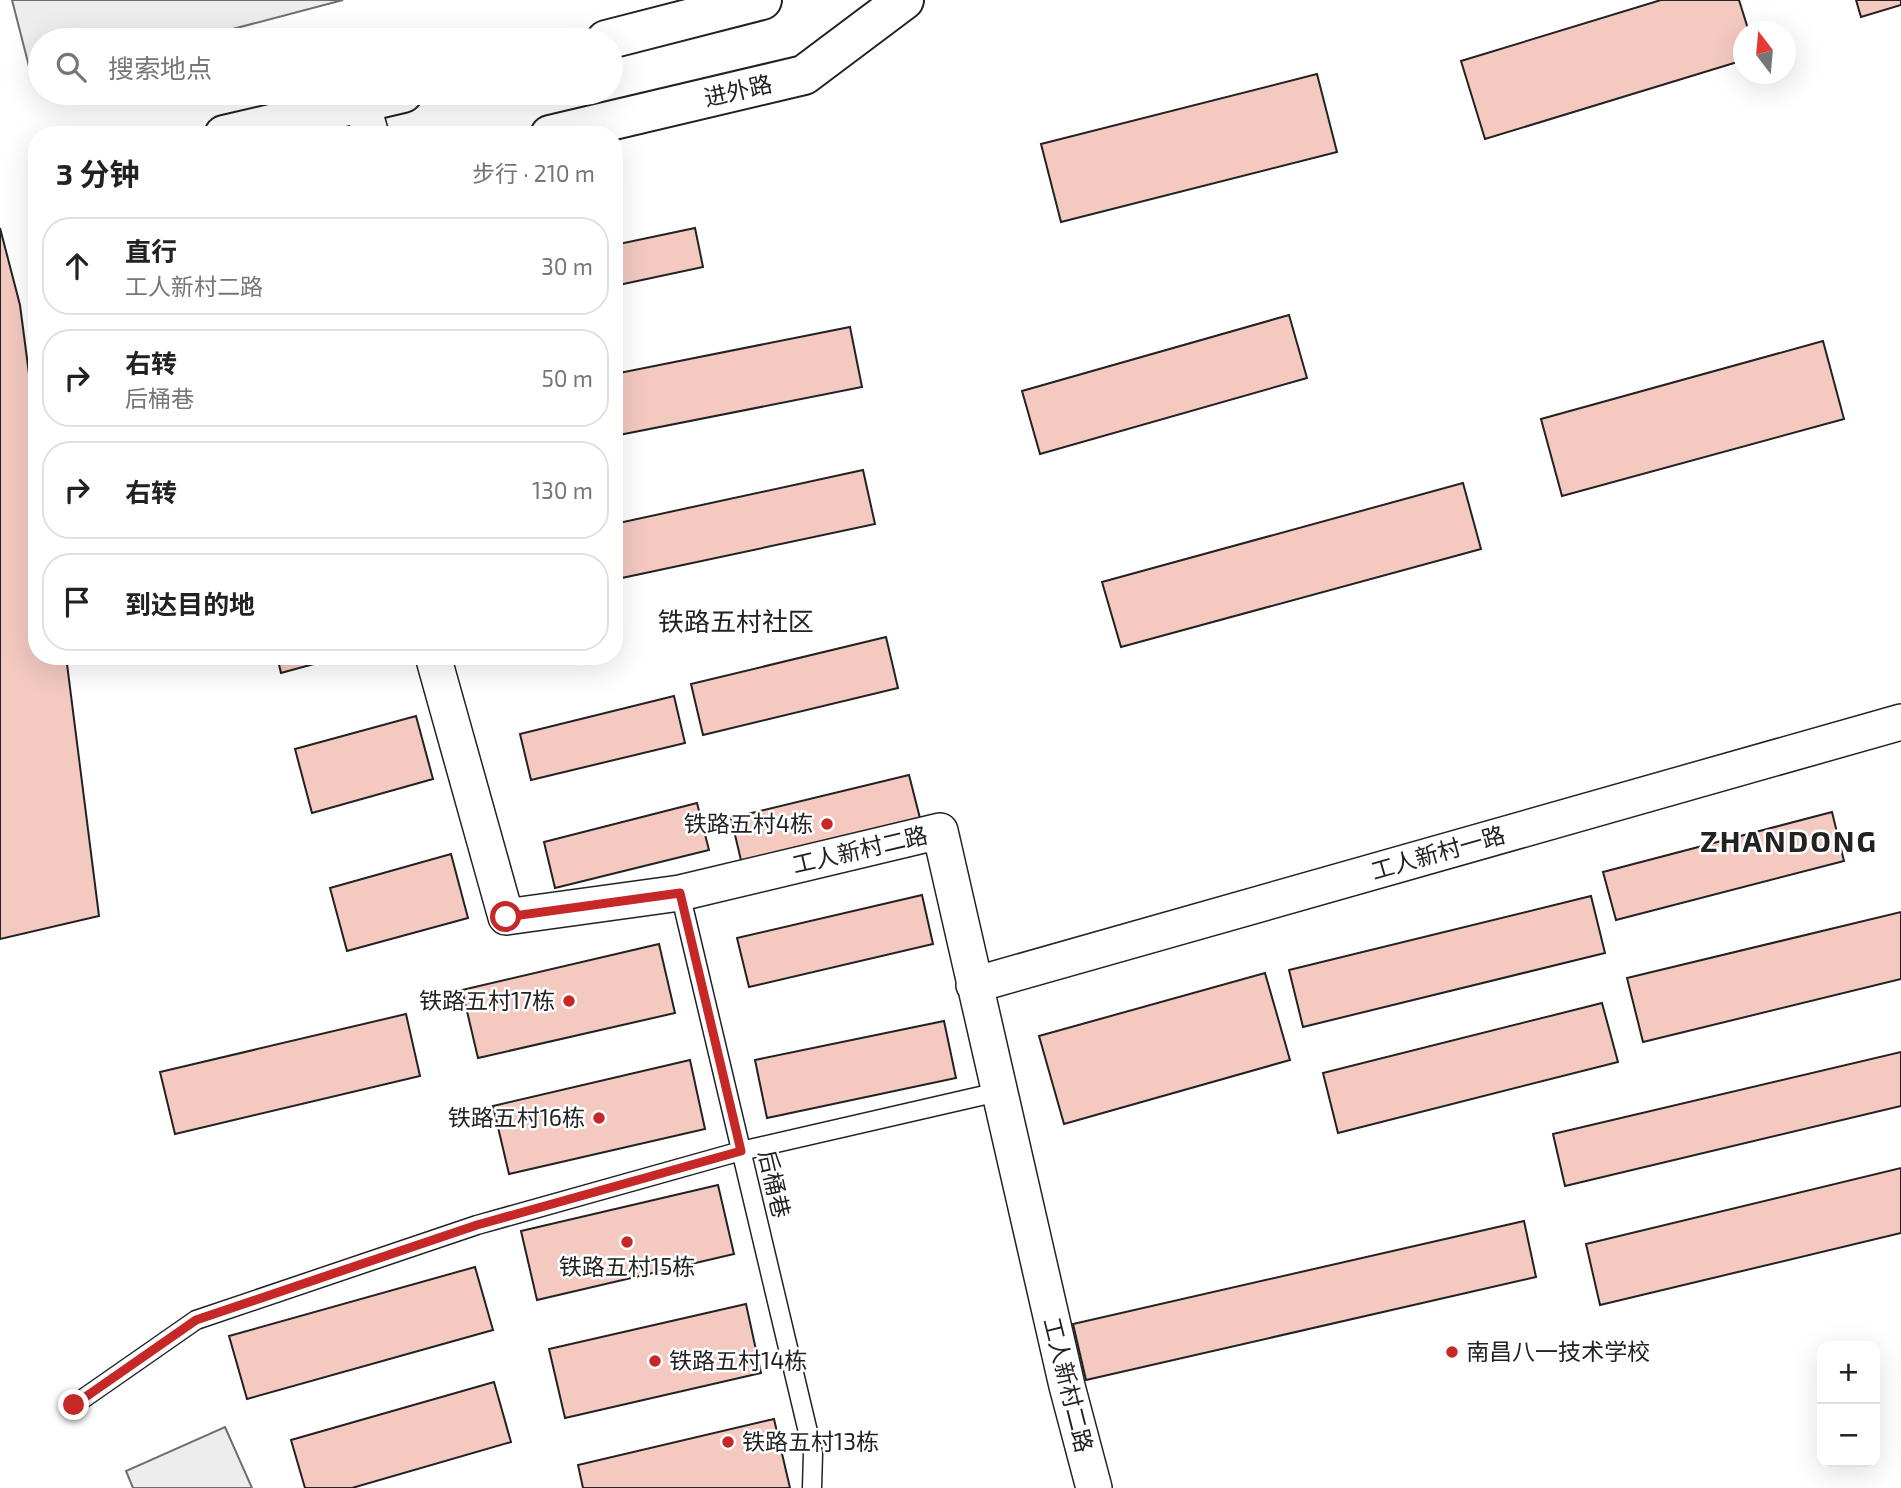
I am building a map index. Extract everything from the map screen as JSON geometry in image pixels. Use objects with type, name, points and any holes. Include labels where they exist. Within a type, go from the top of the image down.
[{"type":"street","points":[[623,36],[762,0]]},
{"type":"street","name":"进外路","points":[[588,126],[804,75],[904,0]]},
{"type":"street","points":[[304,126],[366,119],[386,105]]},
{"type":"street","name":"工人新村二路","points":[[436,665],[506,917],[680,893],[940,831],[998,1092],[1067,1386],[1094,1488]]},
{"type":"street","name":"工人新村一路","points":[[974,985],[1901,722]]},
{"type":"lane","name":"后桶巷","points":[[680,893],[813,1453],[812,1488]]},
{"type":"lane","points":[[74,1405],[196,1320],[477,1225],[741,1151],[998,1092]]},
{"type":"shaded area","points":[[12,0],[343,0],[237,28],[28,28],[28,62]]},
{"type":"shaded area","points":[[225,1427],[252,1488],[133,1488],[126,1471]]},
{"type":"building","points":[[1661,0],[1739,0],[1746,21],[1733,21],[1733,63],[1485,139],[1461,61]]},
{"type":"building","points":[[1856,0],[1901,0],[1901,5],[1861,17]]},
{"type":"building","points":[[1317,74],[1337,152],[1061,222],[1041,144]]},
{"type":"building","points":[[0,228],[20,305],[28,366],[28,665],[67,665],[99,916],[0,939]]},
{"type":"building","points":[[695,228],[703,267],[623,284],[623,243]]},
{"type":"building","points":[[1289,315],[1307,378],[1040,454],[1022,391]]},
{"type":"building","points":[[850,327],[862,387],[623,434],[623,372]]},
{"type":"building","points":[[1823,341],[1844,419],[1562,496],[1541,419]]},
{"type":"building","points":[[863,470],[875,524],[623,578],[623,522]]},
{"type":"building","points":[[1463,483],[1481,549],[1121,647],[1102,582]]},
{"type":"building","points":[[886,637],[898,688],[703,735],[691,684]]},
{"type":"building","points":[[279,665],[310,665],[281,673]]},
{"type":"building","points":[[674,696],[685,743],[531,780],[520,734]]},
{"type":"building","points":[[416,716],[433,779],[312,813],[295,749]]},
{"type":"building","name":"铁路五村4栋","points":[[909,775],[923,830],[744,873],[731,818]]},
{"type":"building","points":[[697,803],[709,850],[555,888],[544,842]]},
{"type":"building","points":[[1832,812],[1844,861],[1616,920],[1603,872]]},
{"type":"building","points":[[451,854],[468,918],[347,951],[330,888]]},
{"type":"building","points":[[922,895],[933,944],[749,987],[737,938]]},
{"type":"building","points":[[1591,896],[1605,953],[1303,1027],[1289,970]]},
{"type":"building","points":[[1901,912],[1901,979],[1643,1042],[1627,978]]},
{"type":"building","name":"铁路五村17栋","points":[[659,944],[675,1013],[478,1058],[462,990]]},
{"type":"building","points":[[1265,973],[1290,1060],[1064,1124],[1039,1036]]},
{"type":"building","points":[[1602,1003],[1618,1062],[1338,1133],[1323,1073]]},
{"type":"building","points":[[406,1014],[420,1076],[175,1134],[160,1072]]},
{"type":"building","points":[[944,1021],[956,1078],[767,1118],[755,1060]]},
{"type":"building","points":[[1901,1052],[1901,1106],[1565,1186],[1553,1134]]},
{"type":"building","name":"铁路五村16栋","points":[[690,1060],[705,1129],[509,1174],[493,1106]]},
{"type":"building","points":[[1901,1168],[1901,1233],[1600,1305],[1586,1244]]},
{"type":"building","name":"铁路五村15栋","points":[[718,1185],[734,1254],[537,1300],[521,1231]]},
{"type":"building","points":[[1524,1221],[1536,1277],[1086,1380],[1073,1324]]},
{"type":"building","points":[[475,1267],[493,1330],[247,1399],[229,1336]]},
{"type":"building","name":"铁路五村14栋","points":[[746,1304],[761,1373],[565,1418],[549,1349]]},
{"type":"building","points":[[494,1382],[511,1442],[352,1488],[305,1488],[291,1440]]},
{"type":"building","name":"铁路五村13栋","points":[[774,1419],[790,1488],[583,1488],[578,1465]]},
{"type":"place","name":"铁路五村4栋","points":[[827,824]]},
{"type":"place","name":"铁路五村17栋","points":[[569,1001]]},
{"type":"place","name":"铁路五村16栋","points":[[599,1118]]},
{"type":"place","name":"铁路五村15栋","points":[[627,1242]]},
{"type":"place","name":"南昌八一技术学校","points":[[1452,1352]]},
{"type":"place","name":"铁路五村14栋","points":[[655,1361]]},
{"type":"place","name":"铁路五村13栋","points":[[728,1442]]},
{"type":"district","name":"铁路五村社区","points":[[736,622]]},
{"type":"district","name":"ZHANDONG","points":[[1789,842]]},
{"type":"route","points":[[74,1405],[196,1320],[477,1225],[741,1151],[680,893],[506,917]]}]
